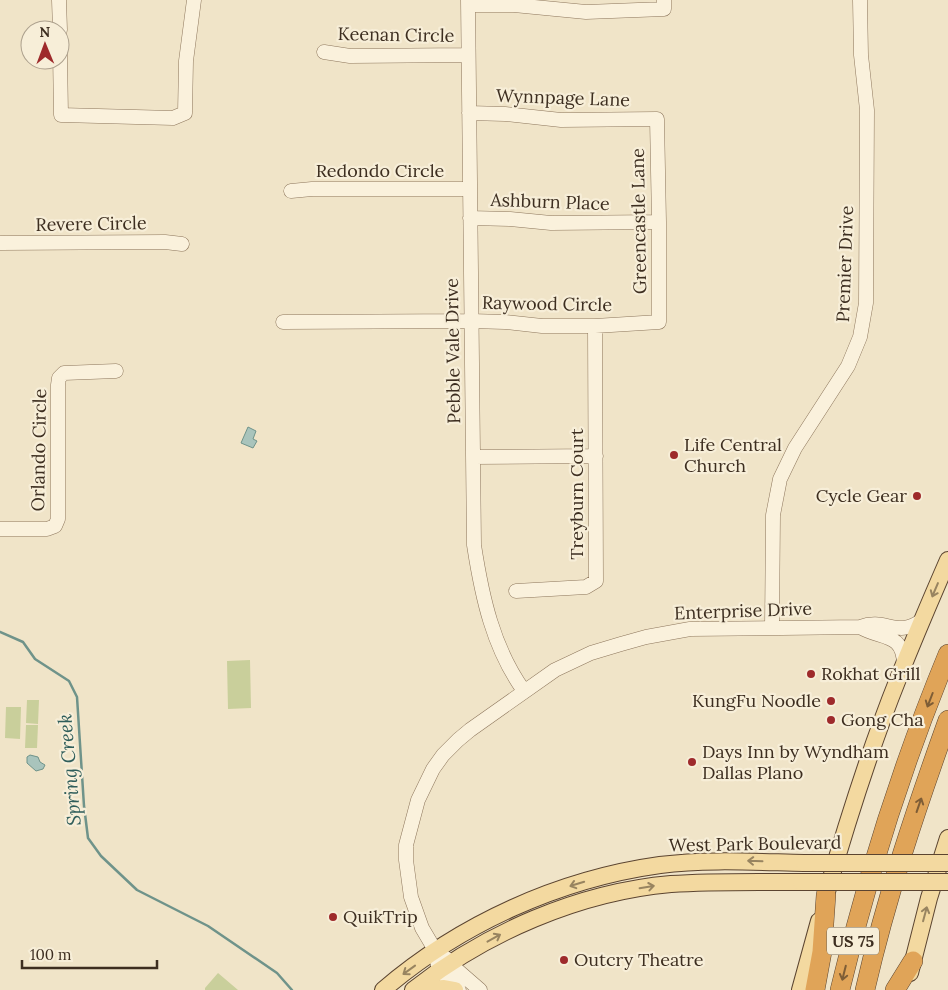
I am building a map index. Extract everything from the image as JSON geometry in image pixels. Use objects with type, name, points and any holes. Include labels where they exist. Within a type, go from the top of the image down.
[{"type":"highway","name":"US 75","points":[[840,990],[866,892],[896,797],[917,734],[948,654]]},
{"type":"highway","name":"US 75","points":[[865,990],[903,851],[948,720]]},
{"type":"highway","points":[[815,990],[822,952],[826,894]]},
{"type":"highway","points":[[894,990],[913,961]]},
{"type":"main road","points":[[800,990],[826,894],[859,787],[904,664],[948,560]]},
{"type":"main road","points":[[905,990],[929,898],[948,838]]},
{"type":"main road","name":"West Park Boulevard","points":[[383,990],[435,950],[484,922],[527,902],[579,883],[608,875],[661,865],[695,862],[948,863]]},
{"type":"main road","points":[[414,990],[445,966],[506,932],[578,903],[617,893],[678,884],[948,882]]},
{"type":"main road","points":[[420,990],[444,988],[454,990]]},
{"type":"street","points":[[59,0],[60,20]]},
{"type":"street","points":[[60,70],[61,115],[173,118],[185,113],[186,61],[194,0]]},
{"type":"street","name":"Premier Drive","points":[[772,628],[773,515],[780,479],[795,448],[848,366],[856,350],[864,318],[866,303],[867,110],[861,55],[860,0]]},
{"type":"street","points":[[468,3],[514,5],[586,12],[664,4]]},
{"type":"street","name":"Pebble Vale Drive","points":[[468,3],[474,545],[482,592],[500,651],[524,692]]},
{"type":"street","name":"Keenan Circle","points":[[324,52],[350,56],[468,55]]},
{"type":"street","name":"Wynnpage Lane","points":[[469,113],[505,114],[561,120],[657,119]]},
{"type":"street","name":"Greencastle Lane","points":[[657,119],[659,322]]},
{"type":"street","name":"Redondo Circle","points":[[291,191],[469,189]]},
{"type":"street","name":"Ashburn Place","points":[[470,218],[551,223],[659,222]]},
{"type":"street","name":"Revere Circle","points":[[0,243],[165,242],[182,244]]},
{"type":"street","name":"Raywood Circle","points":[[283,322],[471,321],[542,326],[595,326],[659,322]]},
{"type":"street","name":"Treyburn Court","points":[[516,591],[586,587],[596,581],[595,326]]},
{"type":"street","name":"Orlando Circle","points":[[0,529],[47,529],[55,526],[58,519],[59,378],[64,373],[72,372],[116,371]]},
{"type":"street","points":[[473,457],[596,456]]},
{"type":"street","name":"Enterprise Drive","points":[[860,627],[867,624],[904,629],[910,628],[922,620]]},
{"type":"street","name":"Enterprise Drive","points":[[445,966],[422,928],[415,912],[408,875],[406,844],[418,800],[433,769],[458,740],[555,670],[591,653],[646,637],[690,629],[860,627],[890,638],[901,645],[904,654],[904,664]]},
{"type":"street","points":[[445,966],[459,990]]},
{"type":"street","points":[[445,966],[457,970],[480,990]]},
{"type":"green space","points":[[250,660],[251,708],[228,709],[227,661]]},
{"type":"green space","points":[[27,700],[39,700],[38,724],[26,723]]},
{"type":"green space","points":[[6,707],[21,707],[20,739],[5,738]]},
{"type":"green space","points":[[26,725],[38,725],[37,748],[25,748]]},
{"type":"green space","points":[[218,973],[238,990],[205,990]]},
{"type":"water","points":[[248,427],[256,431],[253,439],[257,441],[253,448],[241,443]]},
{"type":"water","points":[[30,755],[38,757],[40,762],[45,765],[43,769],[36,771],[27,763],[27,757]]},
{"type":"waterway","name":"Spring Creek","points":[[0,632],[23,642],[35,659],[69,681],[77,697],[88,838],[101,856],[137,890],[208,926],[277,973],[292,990]]},
{"type":"place","name":"Life Central Church","points":[[674,455]]},
{"type":"place","name":"Cycle Gear","points":[[917,496]]},
{"type":"place","name":"Rokhat Grill","points":[[811,674]]},
{"type":"place","name":"KungFu Noodle","points":[[831,701]]},
{"type":"place","name":"Gong Cha","points":[[831,720]]},
{"type":"place","name":"Days Inn by Wyndham Dallas Plano","points":[[692,762]]},
{"type":"place","name":"QuikTrip","points":[[333,917]]},
{"type":"place","name":"Outcry Theatre","points":[[564,960]]}]
